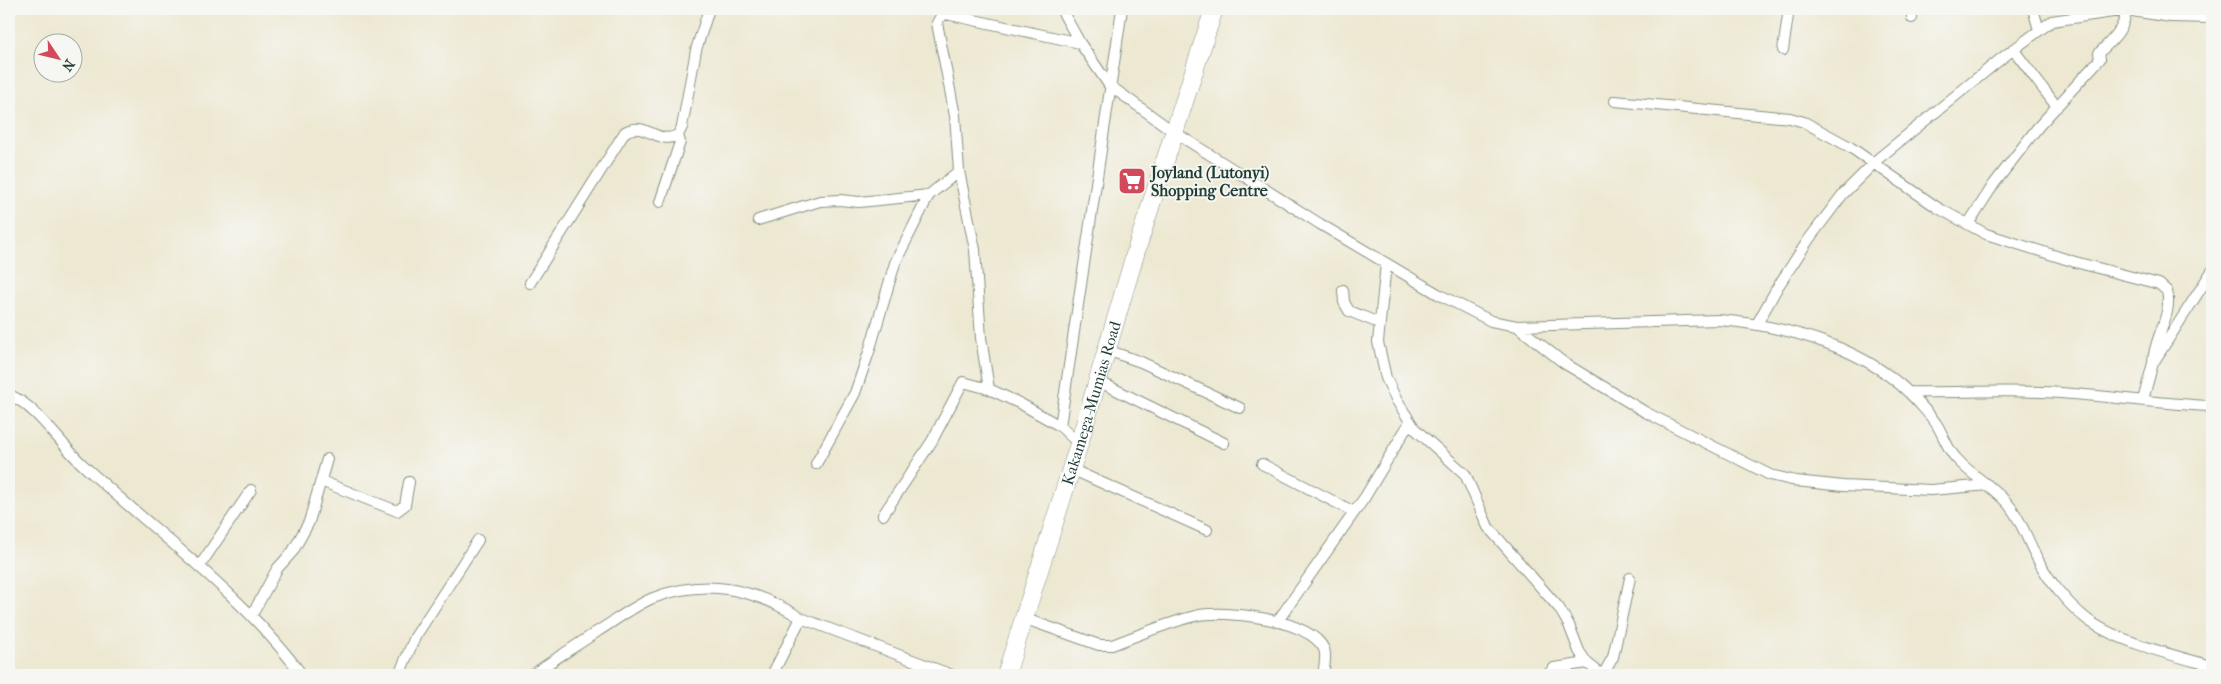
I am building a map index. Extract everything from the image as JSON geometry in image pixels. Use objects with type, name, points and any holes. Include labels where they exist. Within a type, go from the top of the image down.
[{"type":"highway","name":"Kakamega-Mumias Road","points":[[1006,675],[1174,132],[1214,9]]},
{"type":"street","points":[[530,283],[624,132],[632,128],[639,128],[666,138],[678,134],[682,127],[696,50],[709,9]]},
{"type":"street","points":[[1060,9],[1080,43],[1109,85],[1174,132],[1386,264],[1491,321],[1517,326],[1719,320],[1757,324],[1816,339],[1869,363],[1908,392],[1937,424],[1955,457],[1988,485],[2012,509],[2037,559],[2059,592],[2089,621],[2104,630],[2129,640],[2212,666]]},
{"type":"street","points":[[1060,426],[1074,343],[1109,85],[1122,9]]},
{"type":"street","points":[[1783,50],[1789,9]]},
{"type":"street","points":[[2033,9],[2039,30]]},
{"type":"street","points":[[1968,224],[1994,184],[2057,107],[2100,59],[2099,53],[2118,33],[2125,22],[2126,10]]},
{"type":"street","points":[[1757,324],[1777,288],[1809,239],[1843,194],[1874,162],[2039,30],[2059,19],[2126,10],[2171,18],[2212,18]]},
{"type":"street","points":[[989,389],[981,338],[976,250],[959,171],[955,116],[936,28],[944,12],[1080,43]]},
{"type":"street","points":[[2013,49],[2057,107]]},
{"type":"street","points":[[1615,101],[1790,118],[1804,122],[1874,162],[1938,208],[1986,234],[2075,262],[2160,284],[2167,291],[2168,307],[2153,352],[2153,364],[2143,400]]},
{"type":"street","points":[[660,202],[680,142],[678,134]]},
{"type":"street","points":[[816,464],[854,393],[869,352],[895,263],[930,195],[959,171]]},
{"type":"street","points":[[758,220],[820,201],[840,200],[858,202],[930,195]]},
{"type":"street","points":[[1386,264],[1378,342],[1381,362],[1396,401],[1410,422],[1465,474],[1488,527],[1558,608],[1569,625],[1576,646],[1587,662],[1602,675],[1613,657],[1630,578]]},
{"type":"street","points":[[2153,364],[2212,271]]},
{"type":"street","points":[[1343,290],[1344,302],[1349,311],[1379,323]]},
{"type":"street","points":[[1517,326],[1564,363],[1637,408],[1770,474],[1796,481],[1853,487],[1931,490],[1988,485]]},
{"type":"street","points":[[1107,350],[1149,365],[1240,408]]},
{"type":"street","points":[[1098,381],[1224,443]]},
{"type":"street","points":[[883,515],[932,441],[963,382],[989,389],[1021,404],[1060,426],[1079,444]]},
{"type":"street","points":[[1908,392],[1957,394],[1999,391],[2042,392],[2212,406]]},
{"type":"street","points":[[9,395],[27,406],[82,464],[252,615],[302,675]]},
{"type":"street","points":[[1277,622],[1354,512],[1410,422]]},
{"type":"street","points":[[252,615],[278,569],[293,551],[310,522],[327,459]]},
{"type":"street","points":[[1262,464],[1354,512]]},
{"type":"street","points":[[1071,469],[1207,530]]},
{"type":"street","points":[[321,481],[397,511],[406,503],[409,482]]},
{"type":"street","points":[[199,567],[251,490]]},
{"type":"street","points":[[400,675],[415,637],[478,540]]},
{"type":"street","points":[[532,675],[652,598],[685,588],[726,588],[754,594],[801,618],[952,675]]},
{"type":"street","points":[[1023,618],[1100,645],[1112,645],[1196,616],[1236,613],[1277,622],[1307,634],[1320,643],[1324,650],[1323,675]]},
{"type":"street","points":[[772,675],[801,618]]},
{"type":"street","points":[[1547,675],[1554,668],[1587,662]]},
{"type":"place","name":"Joyland (Lutonyi) Shopping Centre","points":[[1132,181]]}]
